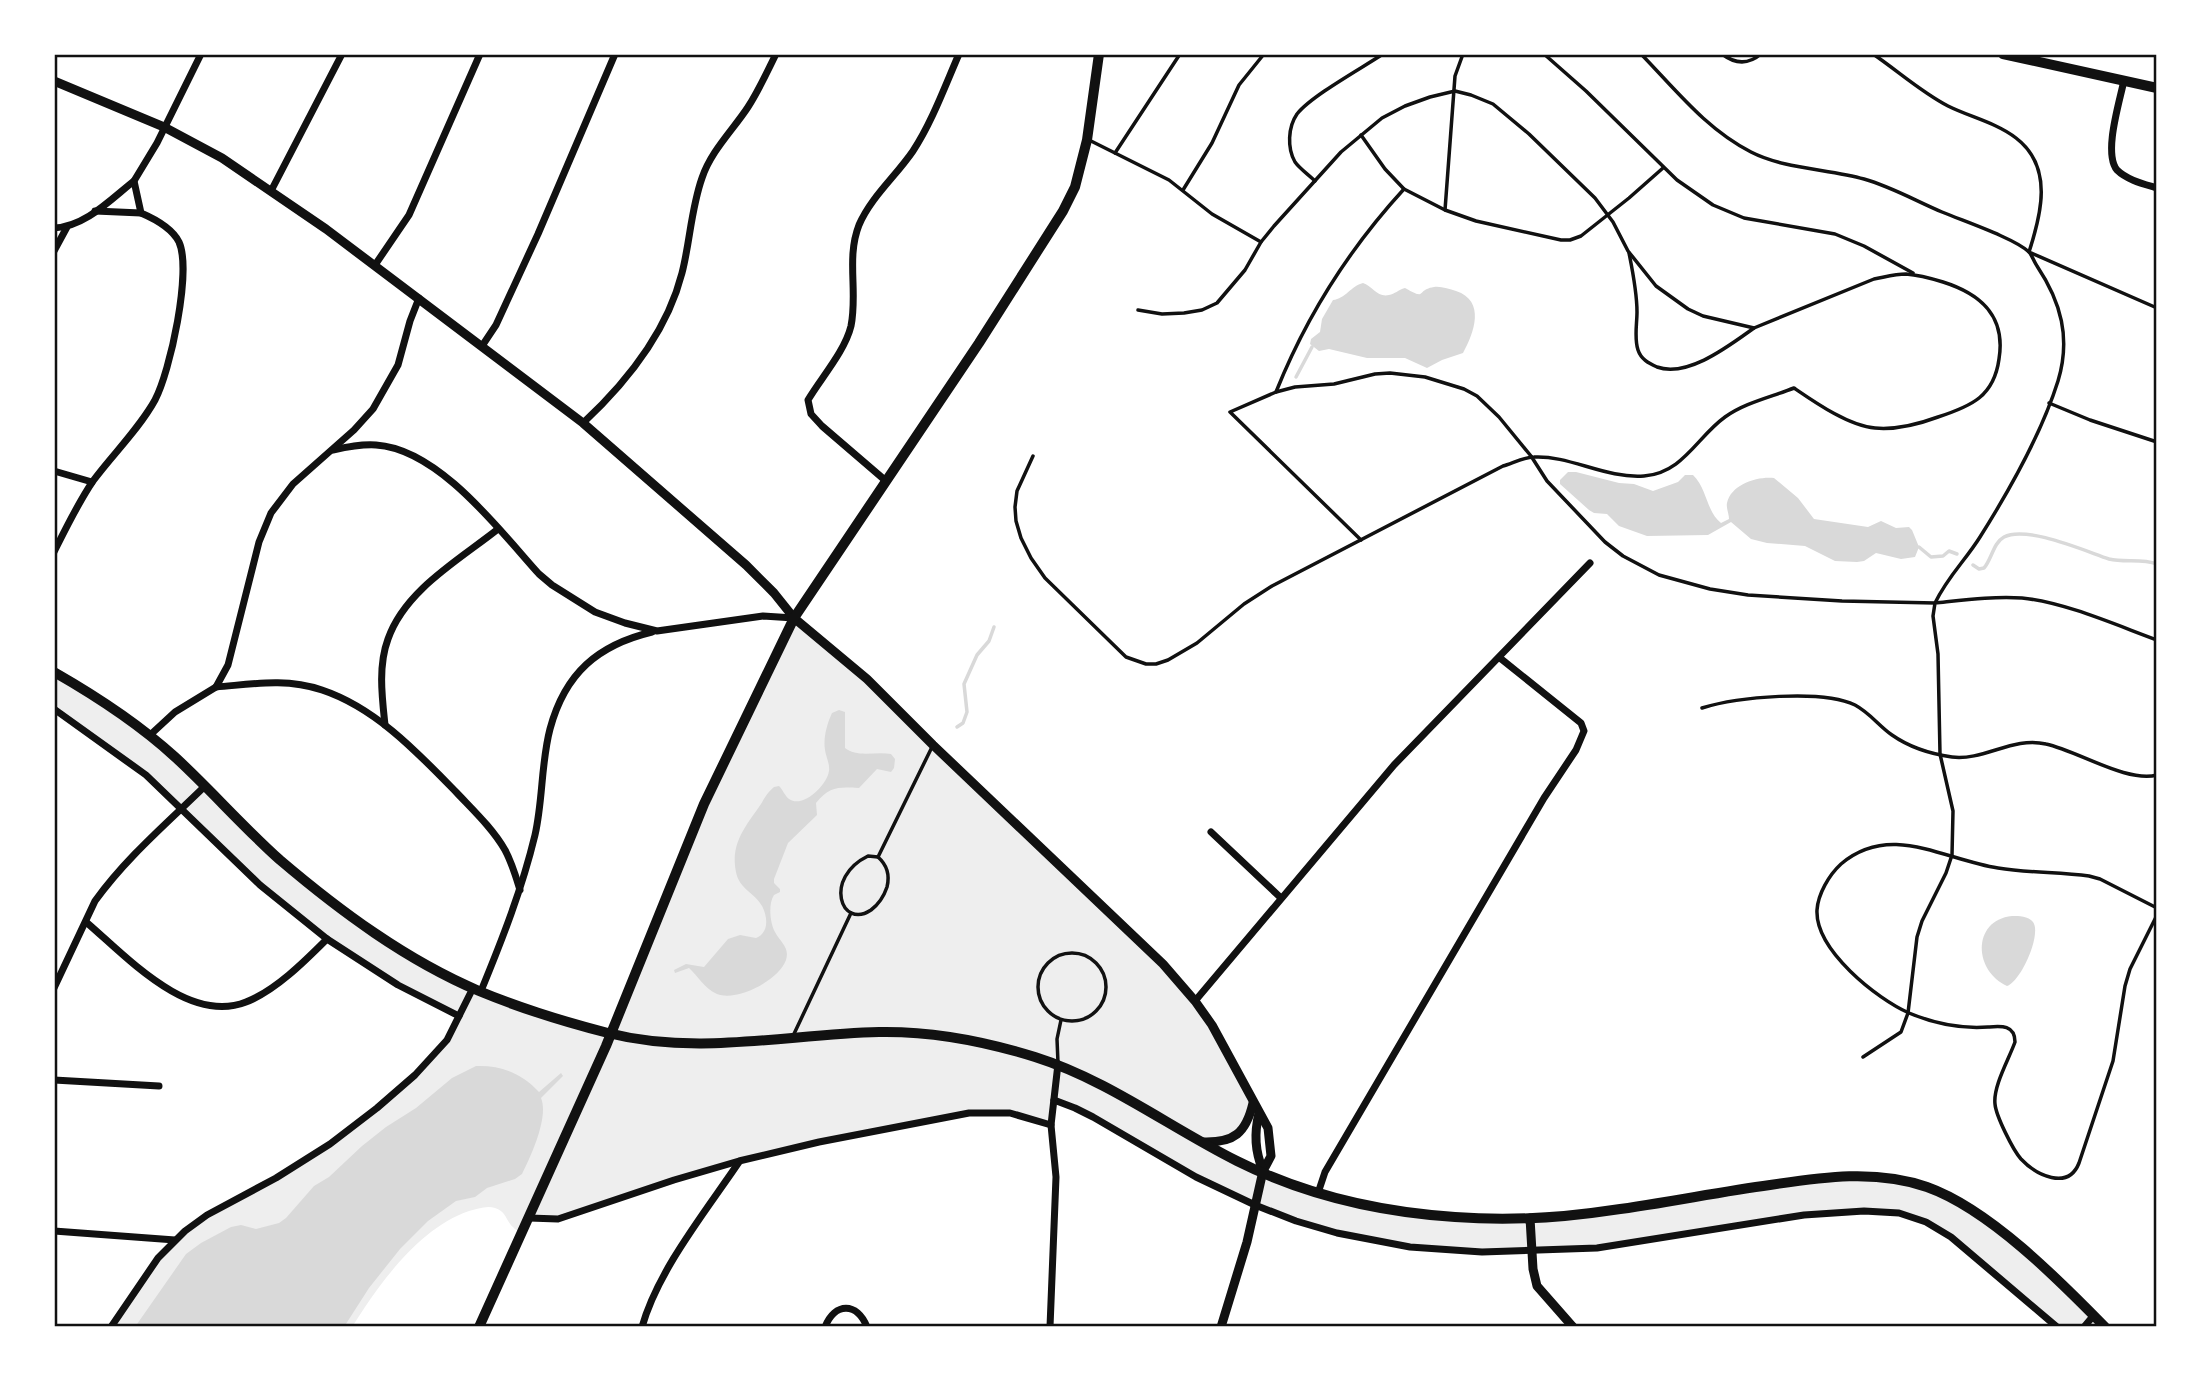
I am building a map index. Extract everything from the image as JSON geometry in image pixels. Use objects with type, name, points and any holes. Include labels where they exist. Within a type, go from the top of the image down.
[{"type":"main road","points":[[479,1327],[611,1034],[704,804],[794,618],[979,343],[1063,211],[1075,187],[1087,140],[1099,54]]},
{"type":"main road","points":[[2003,54],[2157,88]]},
{"type":"main road","points":[[54,672],[88,692],[149,736],[280,859],[344,912],[413,956],[477,990],[544,1014],[611,1034],[661,1042],[710,1044],[873,1032],[933,1034],[994,1045],[1058,1064],[1115,1091],[1245,1164],[1318,1193],[1359,1205],[1408,1213],[1475,1218],[1530,1218],[1613,1210],[1824,1178],[1867,1176],[1896,1179],[1933,1189],[1969,1209],[2021,1248],[2105,1327]]},
{"type":"street","points":[[54,228],[67,227],[134,181],[201,54]]},
{"type":"street","points":[[271,191],[342,54]]},
{"type":"street","points":[[375,265],[409,215],[480,54]]},
{"type":"street","points":[[482,346],[496,325],[538,234],[615,54]]},
{"type":"street","points":[[583,423],[635,365],[667,320],[683,271],[701,179],[709,161],[748,107],[776,54]]},
{"type":"street","points":[[886,481],[822,426],[811,414],[808,400],[850,329],[854,299],[852,255],[860,222],[915,148],[959,54]]},
{"type":"street","points":[[2124,80],[2110,144],[2111,157],[2117,169],[2127,177],[2157,188]]},
{"type":"street","points":[[54,81],[164,127],[222,158],[375,265],[583,423],[746,565],[777,596],[794,618],[867,679],[1163,964],[1195,1001],[1232,1058],[1259,1113],[1255,1129],[1257,1156],[1263,1171],[1237,1279],[1221,1327]]},
{"type":"street","points":[[134,181],[141,213]]},
{"type":"street","points":[[54,552],[92,482],[154,401],[167,366],[183,278],[183,255],[178,241],[169,229],[141,213],[94,211]]},
{"type":"street","points":[[54,251],[67,227]]},
{"type":"street","points":[[216,687],[228,665],[258,542],[271,513],[293,484],[333,450],[373,409],[398,365],[419,298]]},
{"type":"street","points":[[333,450],[355,445],[377,445],[398,449],[420,460],[470,497],[539,575],[596,612],[657,631]]},
{"type":"street","points":[[54,471],[92,482]]},
{"type":"street","points":[[385,725],[381,691],[383,661],[387,640],[397,618],[434,580],[498,529]]},
{"type":"street","points":[[1195,1001],[1394,765],[1590,563]]},
{"type":"street","points":[[111,1327],[156,1261],[175,1240],[201,1219],[276,1178],[353,1128],[430,1060],[447,1040],[477,990],[520,891],[536,831],[550,730],[559,704],[586,663],[604,648],[628,638],[657,631],[763,616],[794,618]]},
{"type":"street","points":[[1318,1193],[1325,1172],[1544,799],[1576,750],[1584,731],[1580,723],[1500,658]]},
{"type":"street","points":[[149,736],[175,712],[216,687],[266,681],[298,684],[322,690],[348,701],[385,725],[444,780],[492,832],[505,851],[520,891]]},
{"type":"street","points":[[54,709],[146,775],[260,884],[327,939],[398,985],[459,1016]]},
{"type":"street","points":[[54,988],[95,901],[125,864],[204,787]]},
{"type":"street","points":[[1211,832],[1281,898]]},
{"type":"street","points":[[86,922],[154,980],[173,992],[199,1003],[230,1007],[248,1002],[266,991],[308,958],[327,939]]},
{"type":"street","points":[[1050,1327],[1056,1177],[1051,1125],[1058,1064]]},
{"type":"street","points":[[54,1080],[159,1086]]},
{"type":"street","points":[[1054,1100],[1093,1117],[1196,1177],[1255,1205],[1337,1233],[1410,1247],[1471,1251],[1597,1248],[1783,1218],[1853,1211],[1885,1211],[1912,1216],[1938,1228],[1968,1250],[2057,1327]]},
{"type":"street","points":[[1203,1142],[1226,1142],[1238,1134],[1250,1115],[1253,1101]]},
{"type":"street","points":[[529,1218],[558,1219],[739,1161],[819,1142],[969,1113],[1010,1113],[1051,1125]]},
{"type":"street","points":[[642,1327],[656,1290],[673,1260],[739,1161]]},
{"type":"street","points":[[1530,1218],[1533,1269],[1537,1286],[1573,1327]]},
{"type":"street","points":[[54,1231],[175,1240]]},
{"type":"street","points":[[825,1327],[829,1317],[837,1309],[845,1308],[862,1316],[867,1327]]},
{"type":"street","points":[[2084,1327],[2094,1315]]},
{"type":"lane","points":[[1115,153],[1180,54]]},
{"type":"lane","points":[[1183,190],[1212,143],[1239,85],[1264,54]]},
{"type":"lane","points":[[1315,181],[1295,161],[1290,138],[1292,125],[1302,109],[1383,54]]},
{"type":"lane","points":[[1445,210],[1455,76],[1463,54]]},
{"type":"lane","points":[[1033,456],[1017,491],[1015,507],[1021,538],[1031,558],[1045,579],[1112,646],[1126,657],[1146,664],[1156,664],[1197,643],[1256,595],[1503,466],[1531,456],[1548,457],[1608,473],[1645,476],[1676,465],[1724,418],[1741,408],[1794,388],[1844,418],[1876,428],[1920,423],[1965,408],[1991,386],[1996,376],[2001,346],[2000,330],[1987,306],[1973,295],[1918,275],[1835,234],[1744,218],[1690,190],[1663,168],[1586,90],[1544,54]]},
{"type":"lane","points":[[1641,54],[1707,122],[1753,153],[1865,179],[1894,189],[2157,308]]},
{"type":"lane","points":[[1722,54],[1732,61],[1742,63],[1761,54]]},
{"type":"lane","points":[[1863,1057],[1901,1032],[1908,1013],[1917,937],[1952,855],[1953,811],[1940,754],[1938,654],[1933,616],[1936,603],[1945,583],[1979,539],[2018,471],[2049,403],[2062,363],[2063,331],[2056,298],[2029,252],[2042,207],[2042,191],[2040,174],[2025,146],[2001,130],[1947,105],[1873,54]]},
{"type":"lane","points":[[1138,310],[1163,314],[1184,313],[1202,310],[1217,303],[1245,270],[1261,242],[1341,152],[1382,118],[1405,106],[1455,91],[1482,99],[1506,114],[1595,198],[1628,250],[1656,286],[1688,309],[1718,321],[1754,328]]},
{"type":"lane","points":[[1361,135],[1385,169],[1404,189],[1445,210],[1495,227],[1561,240],[1581,236],[1663,168]]},
{"type":"lane","points":[[1087,140],[1169,180],[1212,214],[1261,242]]},
{"type":"lane","points":[[1276,392],[1294,349],[1328,288],[1404,189]]},
{"type":"lane","points":[[1628,250],[1636,292],[1637,348],[1642,358],[1650,364],[1665,369],[1693,364],[1713,356],[1754,328],[1874,279],[1918,275]]},
{"type":"lane","points":[[1362,540],[1230,412],[1276,392],[1295,387],[1334,384],[1375,374],[1425,377],[1464,389],[1477,396],[1499,417],[1531,456],[1547,481],[1605,542],[1623,556],[1659,575],[1710,589],[1748,595],[1936,603],[2008,598],[2043,602],[2157,640]]},
{"type":"lane","points":[[2049,403],[2090,421],[2157,442]]},
{"type":"lane","points":[[1703,708],[1756,698],[1839,699],[1868,713],[1892,736],[1907,744],[1940,754],[1954,757],[1982,755],[2032,741],[2071,751],[2138,777],[2157,775]]},
{"type":"lane","points":[[878,857],[933,745]]},
{"type":"lane","points":[[2157,908],[2089,876],[2001,869],[1901,843],[1872,847],[1851,856],[1830,874],[1817,909],[1819,922],[1829,946],[1848,970],[1875,993],[1908,1013],[1949,1024],[1984,1028],[2002,1026],[2012,1031],[2015,1042],[1994,1104],[2020,1158],[2034,1169],[2060,1179],[2068,1178],[2076,1171],[2079,1163],[2113,1060],[2130,969],[2157,915]]},
{"type":"lane","points":[[868,856],[878,857],[886,867],[888,875],[884,896],[867,912],[861,915],[851,913],[841,897],[843,879],[855,863],[868,856]]},
{"type":"lane","points":[[792,1038],[851,913]]},
{"type":"lane","points":[[1078,953],[1098,964],[1107,985],[1105,996],[1101,1006],[1083,1020],[1061,1020],[1043,1005],[1038,984],[1047,964],[1056,957],[1078,953]]},
{"type":"lane","points":[[1058,1064],[1057,1039],[1061,1020]]},
{"type":"shaded area","points":[[1363,283],[1385,295],[1405,288],[1419,294],[1428,288],[1437,287],[1465,296],[1471,302],[1475,318],[1463,353],[1427,368],[1405,358],[1367,358],[1329,349],[1319,351],[1310,344],[1311,339],[1320,332],[1322,319],[1333,300]]},
{"type":"shaded area","points":[[1568,472],[1634,484],[1653,491],[1678,482],[1685,475],[1693,475],[1698,480],[1712,512],[1721,523],[1729,519],[1727,503],[1739,486],[1760,478],[1774,478],[1798,498],[1814,519],[1868,527],[1881,521],[1896,528],[1909,527],[1919,547],[1915,557],[1901,559],[1876,553],[1857,562],[1835,561],[1805,546],[1751,539],[1731,522],[1708,535],[1647,536],[1619,526],[1607,514],[1589,510],[1560,484],[1560,480]]},
{"type":"shaded area","points":[[794,618],[867,679],[1195,1001],[1253,1101],[1239,1134],[1205,1143],[1245,1164],[1378,1208],[1546,1218],[1823,1178],[1910,1182],[1986,1221],[2105,1327],[2057,1327],[1968,1249],[1912,1216],[1853,1211],[1597,1248],[1437,1250],[1337,1233],[1236,1197],[1093,1117],[1055,1100],[1051,1125],[989,1111],[739,1161],[558,1219],[529,1218],[522,1233],[511,1225],[499,1209],[489,1207],[469,1211],[433,1230],[417,1244],[388,1276],[352,1327],[111,1327],[153,1265],[180,1236],[330,1144],[432,1058],[459,1016],[398,985],[285,906],[146,775],[54,709],[54,672],[149,736],[344,912],[473,988],[611,1034],[704,804]]},
{"type":"shaded area","points":[[839,710],[845,712],[845,748],[861,754],[891,754],[895,759],[894,768],[891,772],[877,769],[859,788],[840,788],[826,793],[816,803],[817,815],[788,843],[774,879],[780,892],[774,895],[770,908],[773,928],[787,952],[782,968],[766,982],[746,992],[725,996],[709,989],[689,968],[675,973],[674,970],[686,964],[704,967],[728,939],[740,935],[756,938],[765,929],[766,920],[762,906],[744,887],[736,872],[737,844],[774,787],[779,786],[789,799],[801,801],[814,794],[824,783],[829,768],[825,745],[826,731],[832,713]]},
{"type":"shaded area","points":[[2012,916],[2031,920],[2035,936],[2024,967],[2007,986],[1996,979],[1988,969],[1982,947],[1984,936],[1990,927],[1999,920]]},
{"type":"shaded area","points":[[476,1066],[494,1067],[510,1072],[539,1092],[561,1073],[563,1076],[541,1098],[541,1126],[522,1174],[487,1188],[475,1197],[456,1201],[428,1221],[400,1249],[369,1288],[344,1327],[135,1327],[186,1254],[231,1227],[241,1225],[256,1229],[279,1223],[314,1186],[329,1177],[362,1146],[416,1108],[452,1078]]},
{"type":"waterway","points":[[1296,377],[1312,347]]},
{"type":"waterway","points":[[1973,565],[1979,569],[1984,568],[2000,540],[2014,534],[2056,540],[2109,559],[2157,564]]},
{"type":"waterway","points":[[1919,547],[1931,557],[1943,556],[1949,551],[1957,554]]},
{"type":"waterway","points":[[957,727],[963,723],[967,712],[964,684],[994,627]]}]
